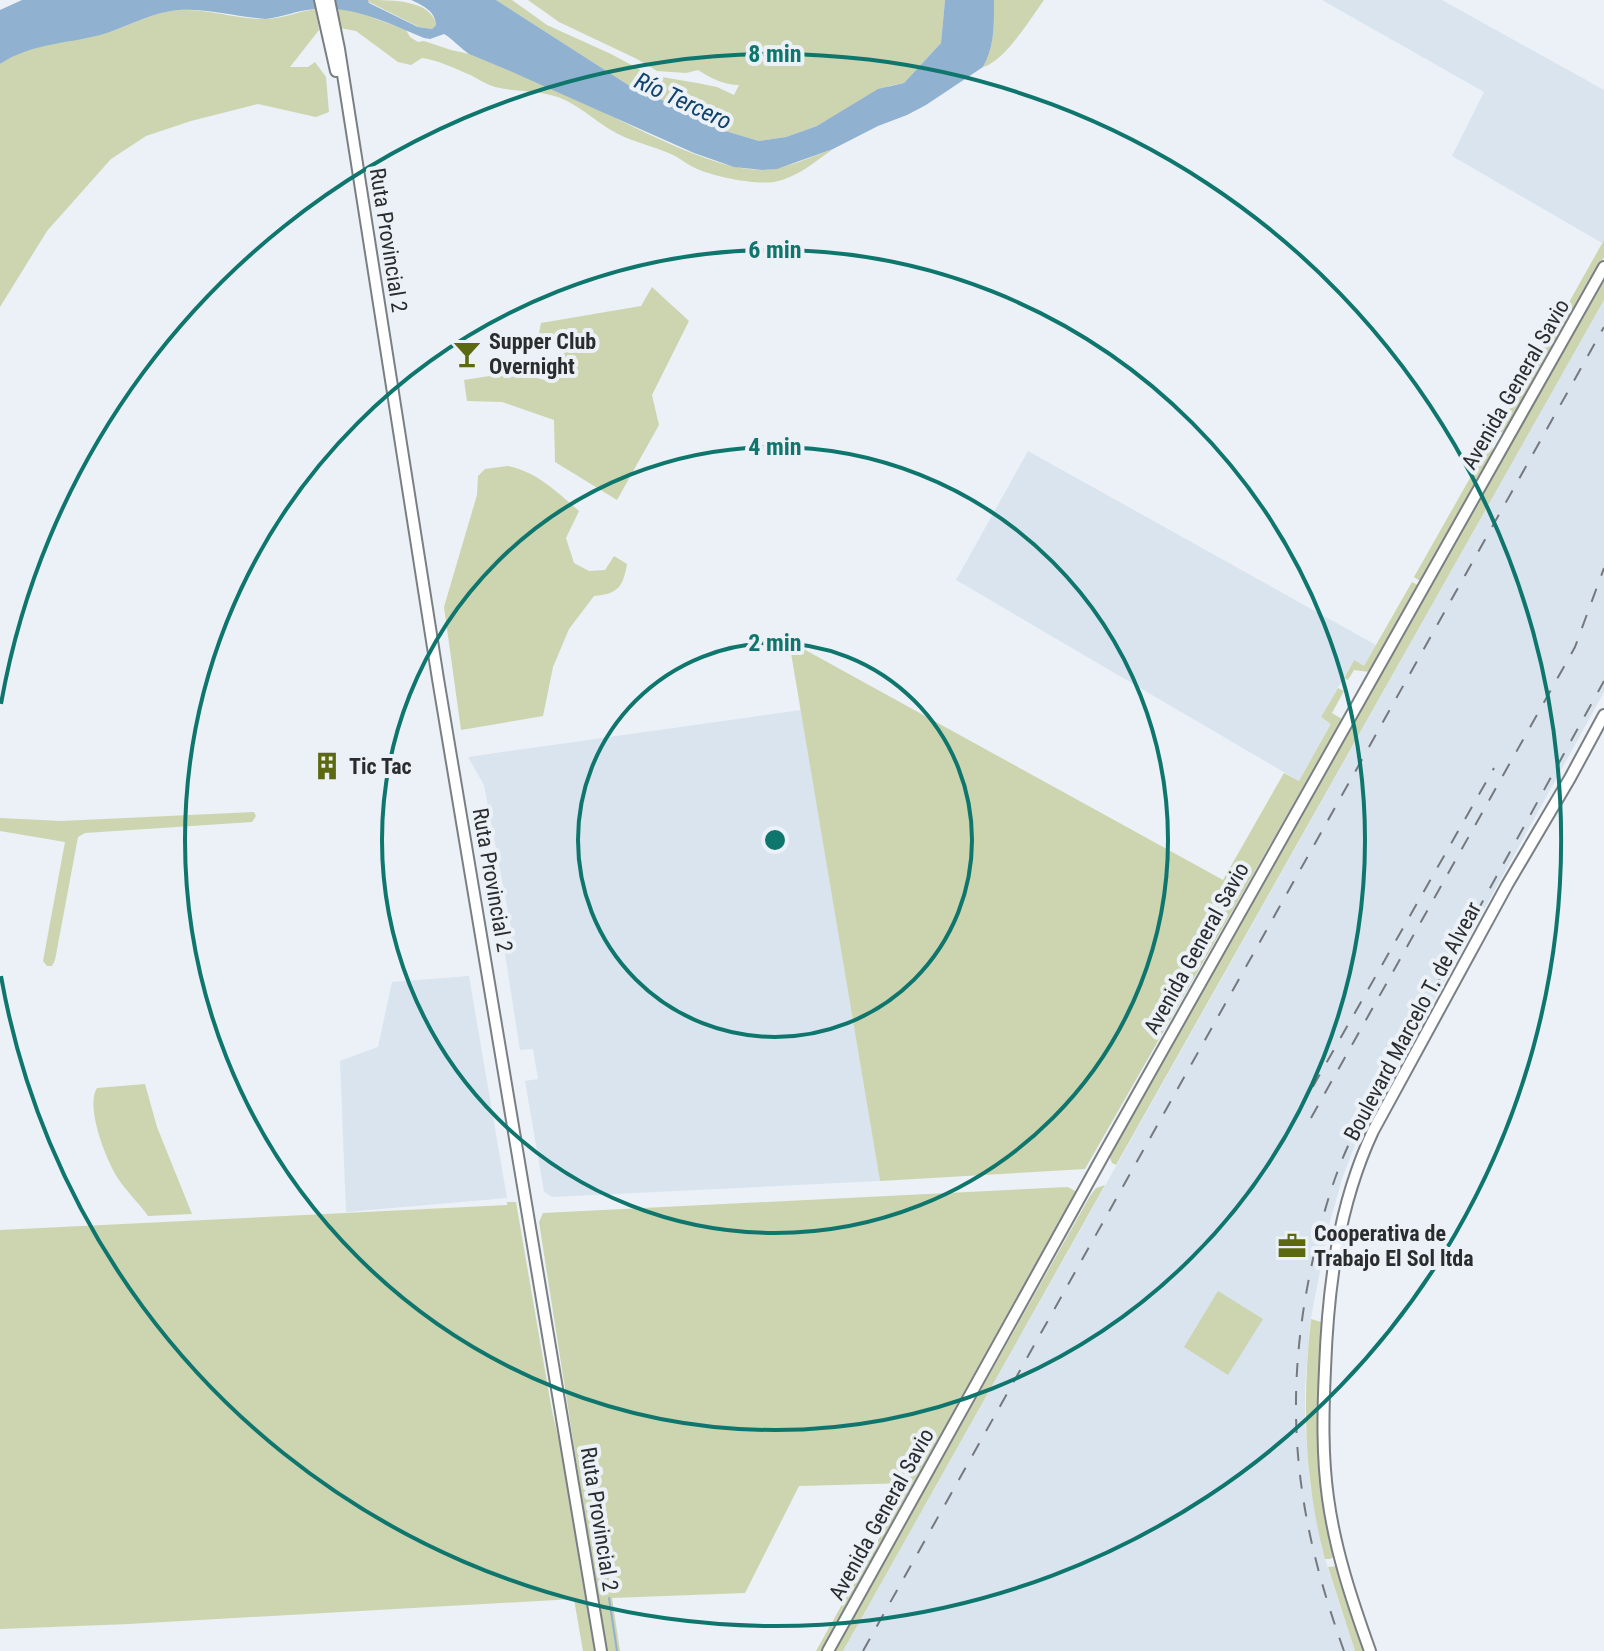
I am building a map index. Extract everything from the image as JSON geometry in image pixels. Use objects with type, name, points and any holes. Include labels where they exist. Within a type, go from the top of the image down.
[{"type":"main road","name":"Ruta Provincial 2","points":[[320,0],[349,115],[438,679],[601,1651]]},
{"type":"main road","name":"Ruta Provincial 2","points":[[329,0],[335,50]]},
{"type":"main road","name":"Avenida General Savio","points":[[828,1651],[1134,1099],[1604,267]]},
{"type":"main road","name":"Boulevard Marcelo T. de Alvear","points":[[1370,1651],[1334,1533],[1324,1460],[1328,1314],[1341,1225],[1359,1164],[1373,1131],[1604,715]]},
{"type":"shaded area","points":[[1322,0],[1442,0],[1604,90],[1602,243],[1452,156],[1484,92]]},
{"type":"shaded area","points":[[1604,300],[1604,692],[1357,1140],[1330,1221],[1310,1323],[1305,1422],[1310,1484],[1325,1559],[1355,1651],[843,1651]]},
{"type":"shaded area","points":[[1028,451],[1376,645],[1364,666],[1353,661],[1321,717],[1332,724],[1299,781],[956,580]]},
{"type":"shaded area","points":[[801,710],[880,1181],[552,1197],[544,1192],[525,1081],[538,1079],[533,1049],[520,1050],[502,935],[512,933],[484,785],[468,757]]},
{"type":"shaded area","points":[[469,976],[507,1198],[346,1212],[340,1061],[378,1047],[392,982]]},
{"type":"green space","points":[[368,0],[399,1],[419,6],[433,17],[436,25],[432,29],[419,27]]},
{"type":"green space","points":[[496,0],[512,0],[547,25],[650,75],[717,87],[734,95],[739,85],[722,82],[698,70],[686,73],[657,71],[559,22],[528,0],[945,0],[941,43],[904,83],[889,86],[817,126],[786,137],[759,141],[722,130],[691,112],[633,88]]},
{"type":"green space","points":[[994,0],[1044,0],[1000,57],[983,67],[992,43]]},
{"type":"green space","points":[[336,8],[352,10],[406,30],[418,42],[469,54],[682,149],[724,164],[745,169],[772,169],[833,149],[798,173],[774,182],[744,181],[709,173],[618,134],[558,97],[495,87],[428,59],[422,58],[411,65],[398,62],[356,31],[340,28]]},
{"type":"green space","points":[[316,9],[319,30],[290,67],[308,67],[315,62],[326,77],[329,112],[316,117],[258,104],[146,136],[111,159],[47,231],[0,307],[0,64],[25,51],[106,33],[172,11],[193,10],[268,19]]},
{"type":"green space","points":[[1604,240],[1604,257],[1504,433],[1482,426],[1487,418],[1500,425]]},
{"type":"green space","points":[[1604,277],[1604,300],[1116,1165],[1112,1163],[1109,1155]]},
{"type":"green space","points":[[652,287],[689,321],[652,395],[659,425],[617,500],[555,462],[554,420],[502,402],[467,401],[464,380],[514,372],[552,382],[568,342],[539,333],[541,323],[641,306]]},
{"type":"green space","points":[[1478,433],[1492,445],[1493,453],[1420,581],[1414,577],[1487,448]]},
{"type":"green space","points":[[508,466],[537,478],[579,511],[566,538],[574,563],[589,571],[605,570],[614,556],[627,564],[618,588],[594,596],[569,629],[553,667],[543,716],[461,730],[444,607],[477,495],[478,476],[485,469]]},
{"type":"green space","points":[[1412,582],[1418,585],[1369,672],[1354,670],[1348,680],[1344,678],[1354,660],[1364,666]]},
{"type":"green space","points":[[789,641],[1223,880],[1284,773],[1299,781],[1331,724],[1321,717],[1338,688],[1344,691],[1332,713],[1342,719],[1085,1169],[880,1181]]},
{"type":"green space","points":[[254,812],[256,816],[252,822],[85,833],[78,837],[55,960],[52,966],[47,966],[43,961],[65,842],[0,831],[0,818],[61,821]]},
{"type":"green space","points":[[145,1084],[157,1127],[192,1214],[148,1216],[117,1177],[103,1146],[95,1120],[94,1097],[97,1088]]},
{"type":"green space","points":[[1105,1185],[843,1651],[834,1651],[1090,1196],[1096,1188]]},
{"type":"green space","points":[[1068,1187],[1076,1194],[822,1651],[816,1651],[910,1483],[799,1486],[745,1593],[612,1598],[620,1651],[606,1651],[539,1222],[543,1213]]},
{"type":"green space","points":[[507,1202],[516,1202],[597,1651],[583,1651],[574,1599],[0,1629],[0,1230],[507,1205]]},
{"type":"green space","points":[[1218,1291],[1263,1319],[1228,1375],[1184,1347]]},
{"type":"green space","points":[[1311,1319],[1321,1322],[1322,1328],[1321,1471],[1335,1556],[1330,1559],[1325,1559],[1309,1470],[1306,1380]]},
{"type":"green space","points":[[1338,1566],[1364,1651],[1355,1651],[1328,1567]]},
{"type":"water","points":[[22,0],[368,0],[418,27],[432,29],[436,25],[431,13],[411,0],[496,0],[633,88],[691,112],[722,130],[759,141],[786,137],[817,126],[878,89],[904,83],[941,43],[945,0],[994,0],[994,18],[992,43],[983,67],[926,105],[833,149],[777,169],[762,170],[734,167],[694,153],[469,54],[444,34],[424,38],[371,17],[343,10],[309,10],[266,19],[200,10],[169,11],[93,37],[26,51],[0,64],[0,10]]},
{"type":"waterway","points":[[609,1598],[617,1651]]},
{"type":"railway","points":[[863,1651],[1604,327]]},
{"type":"railway","points":[[1311,1118],[1575,647],[1604,568]]},
{"type":"railway","points":[[1344,1651],[1315,1555],[1305,1508],[1296,1416],[1302,1319],[1322,1221],[1348,1146],[1604,681]]},
{"type":"railway","points":[[1299,1111],[1494,768]]},
{"type":"place","name":"Supper Club Overnight","points":[[467,354]]},
{"type":"place","name":"Tic Tac","points":[[327,766]]},
{"type":"place","name":"Cooperativa de Trabajo El Sol ltda","points":[[1292,1246]]},
{"type":"water label","name":"Río Tercero","points":[[683,101]]}]
